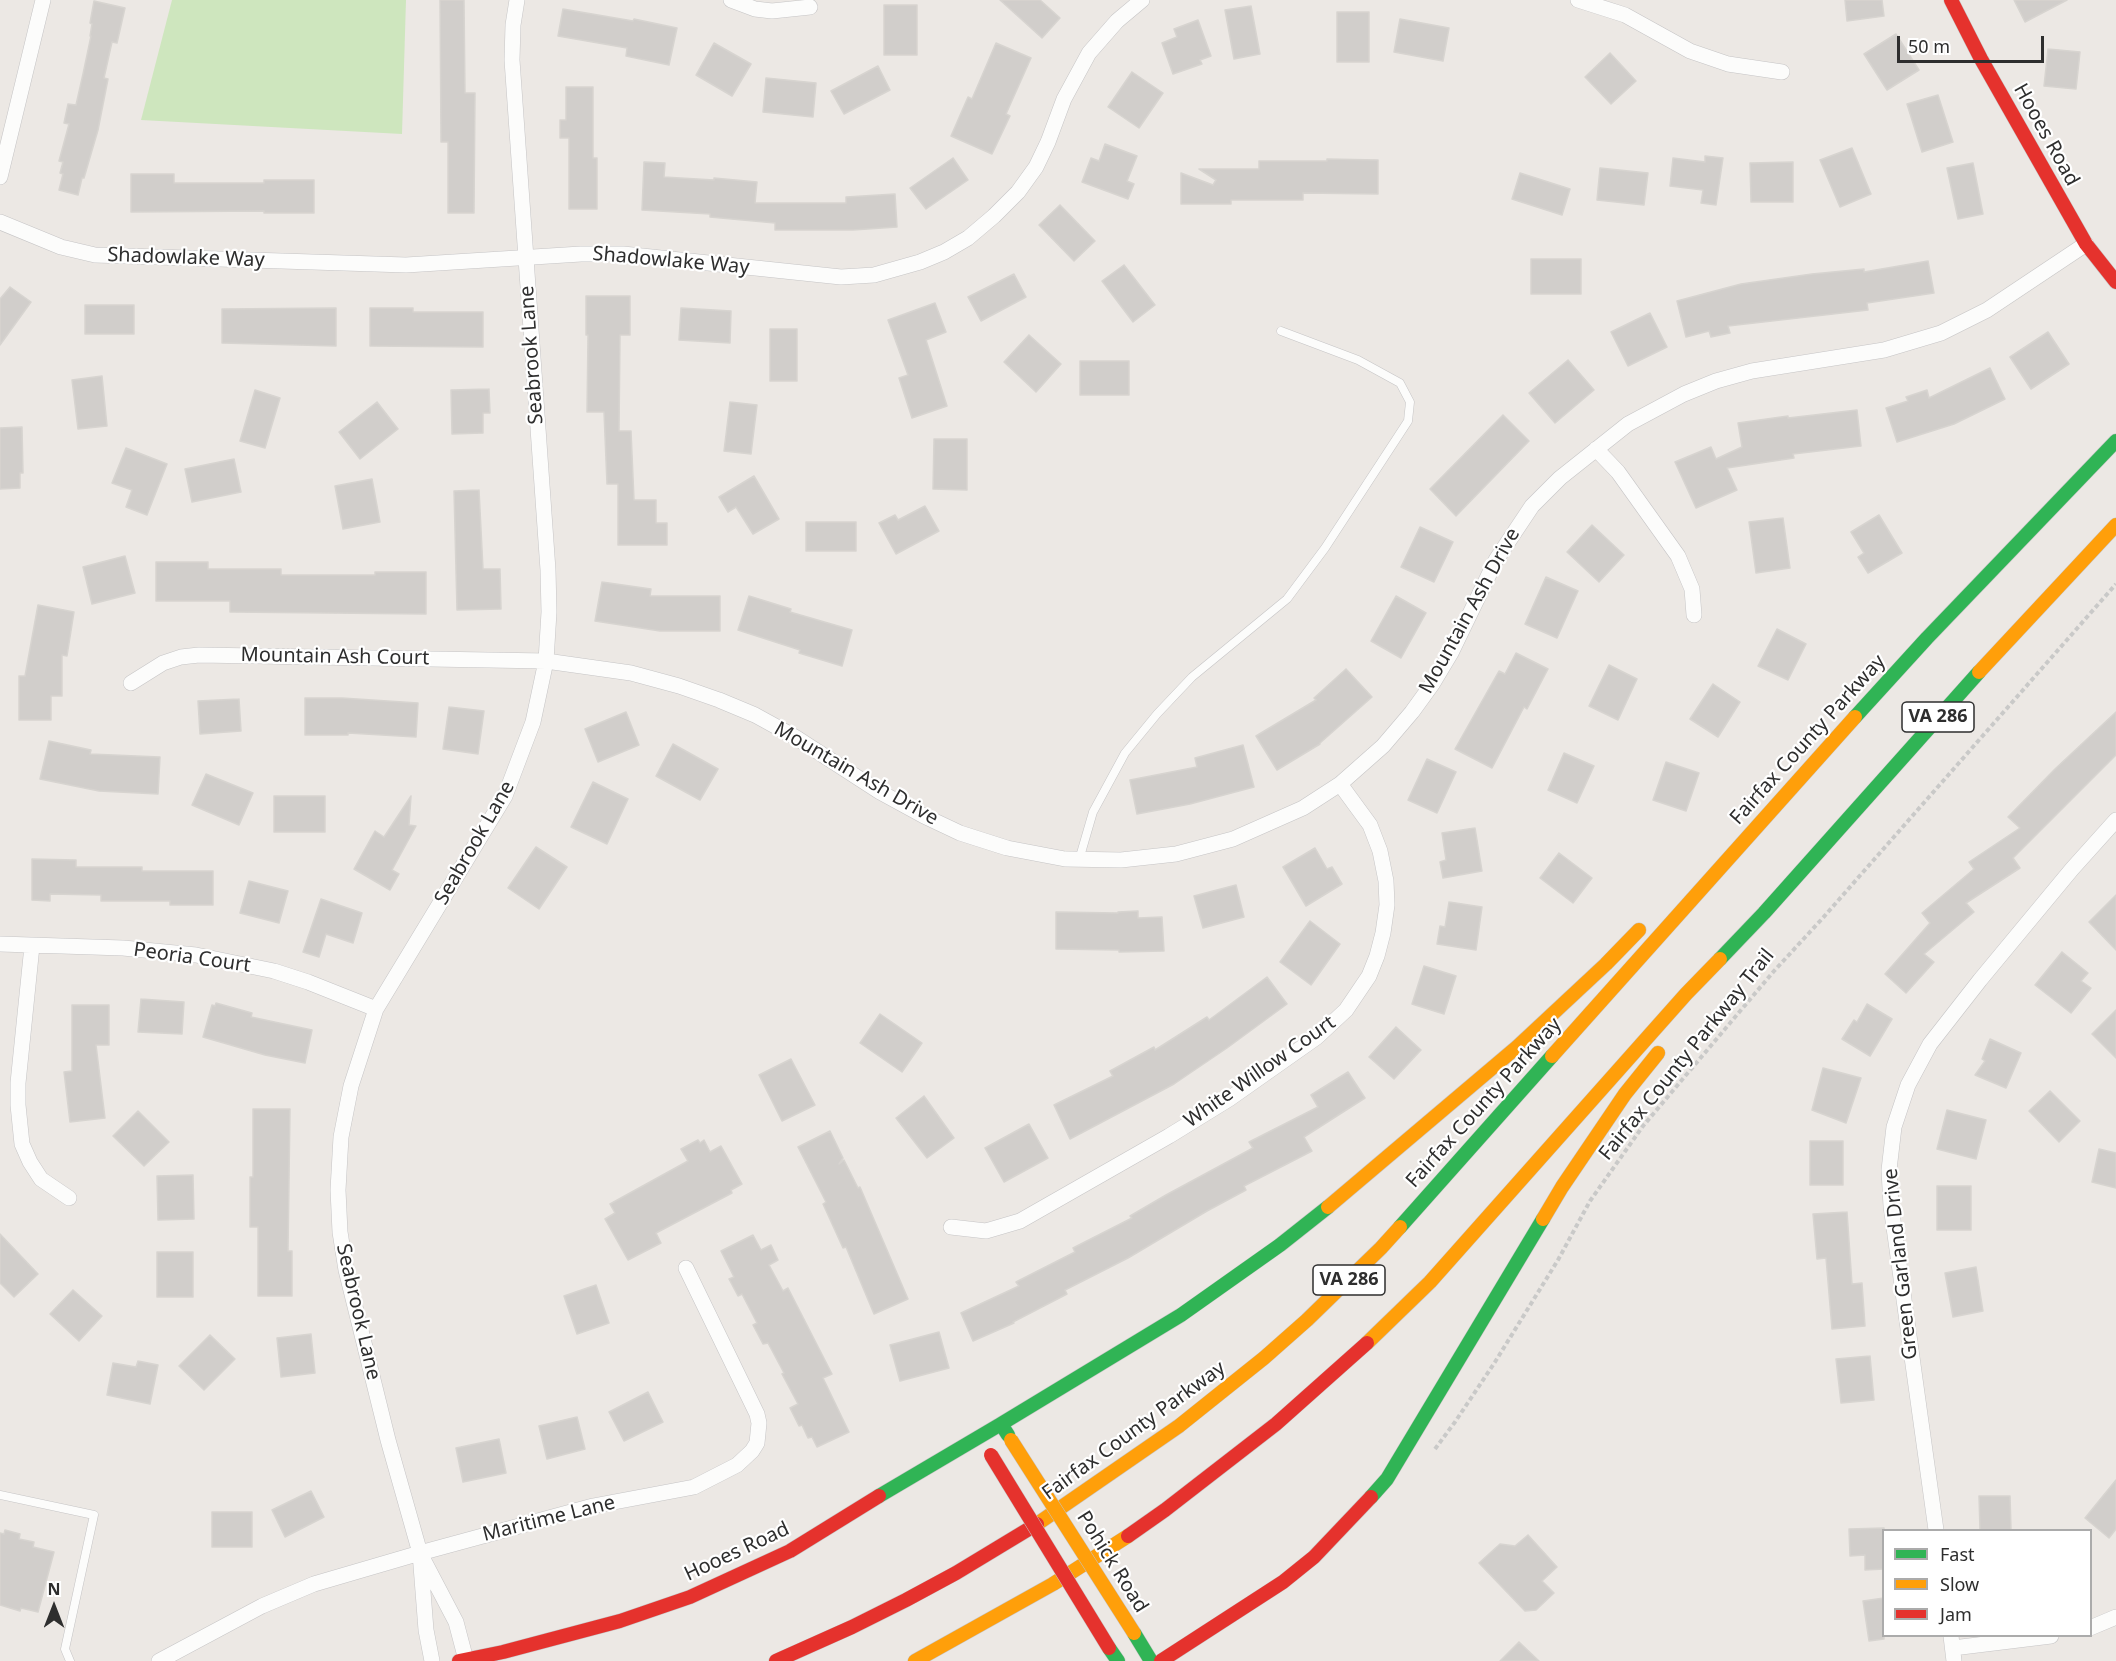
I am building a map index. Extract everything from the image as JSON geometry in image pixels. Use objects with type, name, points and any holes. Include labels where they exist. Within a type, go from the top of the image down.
[{"type":"main road","name":"Hooes Road","points":[[1952,0],[1981,59],[2086,244],[2116,282]]},
{"type":"main road","name":"Fairfax County Parkway","points":[[776,1661],[906,1600],[998,1549],[1082,1495],[1179,1426],[1264,1358],[1340,1290],[1381,1248],[1927,638],[2116,441]]},
{"type":"main road","name":"VA 286","points":[[915,1661],[1003,1613],[1103,1553],[1166,1510],[1276,1424],[1380,1331],[1430,1281],[1686,994],[1764,913],[1892,767],[2067,575],[2116,525]]},
{"type":"main road","points":[[1765,798],[1811,765]]},
{"type":"main road","points":[[1703,997],[1764,913]]},
{"type":"main road","name":"Hooes Road","points":[[464,1660],[620,1621],[728,1581],[820,1533],[1181,1315],[1289,1239],[1352,1188],[1517,1047],[1599,971],[1647,922]]},
{"type":"main road","points":[[1161,1661],[1282,1582],[1314,1557],[1386,1479],[1562,1187],[1625,1094],[1663,1046]]},
{"type":"main road","name":"Pohick Road","points":[[1001,1424],[1151,1661]]},
{"type":"main road","points":[[980,1436],[1118,1661]]},
{"type":"street","points":[[0,177],[43,0]]},
{"type":"street","name":"Seabrook Lane","points":[[432,1661],[426,1630],[420,1553],[388,1440],[346,1270],[340,1232],[338,1190],[341,1137],[353,1078],[376,1009],[506,796],[533,722],[546,661],[549,612],[548,570],[512,60],[513,25],[517,0]]},
{"type":"street","points":[[731,0],[755,9],[772,11],[810,7]]},
{"type":"street","name":"Shadowlake Way","points":[[0,222],[61,247],[95,255],[406,265],[580,254],[623,254],[841,277],[874,274],[920,262],[944,252],[968,238],[1018,192],[1036,167],[1064,99],[1089,53],[1117,21],[1142,0]]},
{"type":"street","points":[[1578,0],[1625,15],[1690,51],[1728,64],[1782,72]]},
{"type":"street","name":"Mountain Ash Drive","points":[[546,661],[631,673],[719,700],[755,715],[795,737],[880,792],[924,816],[960,833],[1007,849],[1079,860],[1121,860],[1176,854],[1206,847],[1264,827],[1303,808],[1340,784],[1383,746],[1433,683],[1451,653],[1496,560],[1532,506],[1560,478],[1647,412],[1716,381],[1752,371],[1884,350],[1941,333],[1987,310],[2086,244]]},
{"type":"street","points":[[1596,449],[1618,472],[1678,556],[1692,589],[1694,615]]},
{"type":"street","name":"Mountain Ash Court","points":[[131,683],[163,663],[181,657],[199,655],[546,661]]},
{"type":"street","name":"White Willow Court","points":[[951,1227],[986,1231],[1020,1221],[1229,1099],[1317,1036],[1346,1010],[1369,976],[1377,956],[1383,933],[1386,893],[1380,851],[1370,825],[1340,784]]},
{"type":"street","name":"Green Garland Drive","points":[[1936,1529],[1891,1206],[1889,1170],[1894,1127],[1908,1085],[1930,1044],[2050,894],[2116,820]]},
{"type":"street","name":"Peoria Court","points":[[0,944],[123,948],[196,955],[274,971],[376,1009]]},
{"type":"street","points":[[32,946],[18,1083],[22,1144],[41,1179],[69,1198]]},
{"type":"street","name":"Maritime Lane","points":[[159,1661],[262,1606],[343,1575],[593,1506],[694,1487],[737,1465],[745,1459],[757,1443],[759,1423],[757,1414],[686,1268]]},
{"type":"street","name":"Seabrook Lane","points":[[420,1553],[456,1622],[464,1660]]},
{"type":"street","points":[[2092,1629],[2116,1617]]},
{"type":"street","points":[[1952,1648],[2036,1637]]},
{"type":"lane","points":[[1079,860],[1093,812],[1125,753],[1192,677],[1287,599],[1325,548],[1408,421],[1410,402],[1400,383],[1358,360],[1281,331]]},
{"type":"lane","points":[[0,1495],[94,1515],[65,1649],[70,1661]]},
{"type":"path","name":"Fairfax County Parkway Trail","points":[[1429,1457],[1495,1362],[1558,1260],[1590,1201],[1643,1126],[1774,971],[2116,584]]},
{"type":"green space","points":[[172,0],[406,0],[402,134],[141,120]]},
{"type":"building","points":[[440,0],[464,0],[465,93],[475,93],[474,213],[448,213],[448,142],[441,142]]},
{"type":"building","points":[[1000,0],[1040,0],[1060,18],[1042,38]]},
{"type":"building","points":[[1845,0],[1882,0],[1884,16],[1847,21]]},
{"type":"building","points":[[2014,0],[2067,0],[2025,22]]},
{"type":"building","points":[[94,1],[125,8],[117,43],[112,42],[104,78],[108,79],[98,130],[78,195],[59,190],[63,162],[59,161],[69,124],[64,123],[68,104],[76,105],[83,74],[91,36],[92,24],[90,23]]},
{"type":"building","points":[[884,5],[917,5],[917,55],[884,55]]},
{"type":"building","points":[[1251,6],[1260,54],[1234,59],[1225,10]]},
{"type":"building","points":[[563,9],[633,21],[634,19],[677,28],[669,65],[626,56],[627,48],[558,36]]},
{"type":"building","points":[[1337,12],[1369,12],[1369,62],[1337,62]]},
{"type":"building","points":[[1400,19],[1449,28],[1443,61],[1394,52]]},
{"type":"building","points":[[1198,20],[1211,56],[1200,60],[1202,64],[1173,74],[1162,43],[1177,37],[1174,29]]},
{"type":"building","points":[[1896,34],[1919,70],[1887,90],[1864,54]]},
{"type":"building","points":[[714,43],[751,64],[732,96],[696,75]]},
{"type":"building","points":[[996,43],[1031,58],[1006,114],[1010,116],[992,154],[951,136],[968,97],[972,99]]},
{"type":"building","points":[[2048,49],[2080,52],[2076,89],[2044,86]]},
{"type":"building","points":[[1610,53],[1636,81],[1611,104],[1585,77]]},
{"type":"building","points":[[878,66],[890,90],[844,114],[831,91]]},
{"type":"building","points":[[1132,72],[1163,93],[1139,128],[1108,107]]},
{"type":"building","points":[[766,78],[816,83],[813,117],[763,112]]},
{"type":"building","points":[[566,87],[593,87],[593,158],[597,158],[597,209],[569,209],[569,138],[560,138],[560,120],[566,120]]},
{"type":"building","points":[[1938,95],[1953,142],[1922,152],[1907,104]]},
{"type":"building","points":[[1105,144],[1137,156],[1127,181],[1134,184],[1128,199],[1082,182],[1091,158],[1099,161]]},
{"type":"building","points":[[1852,148],[1871,194],[1840,207],[1820,160]]},
{"type":"building","points":[[1705,156],[1723,158],[1716,205],[1701,203],[1703,190],[1670,186],[1673,158],[1705,162]]},
{"type":"building","points":[[953,158],[968,180],[926,209],[910,188]]},
{"type":"building","points":[[1327,159],[1378,160],[1378,194],[1303,193],[1303,200],[1231,200],[1231,204],[1181,204],[1181,173],[1213,185],[1216,180],[1199,169],[1259,169],[1259,161],[1327,161]]},
{"type":"building","points":[[644,162],[665,163],[664,177],[757,182],[755,203],[846,203],[846,197],[895,194],[897,227],[853,230],[775,230],[775,223],[710,217],[710,214],[642,210]]},
{"type":"building","points":[[1793,162],[1793,202],[1751,202],[1750,163]]},
{"type":"building","points":[[1973,163],[1983,214],[1958,219],[1947,168]]},
{"type":"building","points":[[1600,168],[1648,173],[1644,205],[1597,200]]},
{"type":"building","points":[[1520,173],[1570,189],[1562,215],[1512,199]]},
{"type":"building","points":[[131,174],[174,174],[174,183],[264,183],[264,180],[314,180],[314,213],[131,212]]},
{"type":"building","points":[[1060,205],[1095,241],[1074,261],[1039,225]]},
{"type":"building","points":[[1531,259],[1581,259],[1581,294],[1531,294]]},
{"type":"building","points":[[1928,261],[1934,293],[1867,303],[1868,310],[1728,326],[1730,333],[1711,337],[1709,331],[1686,337],[1677,301],[1741,284],[1812,274],[1864,269],[1864,272]]},
{"type":"building","points":[[1124,265],[1155,305],[1133,322],[1102,281]]},
{"type":"building","points":[[1014,274],[1026,297],[981,321],[968,297]]},
{"type":"building","points":[[10,287],[31,302],[0,345],[0,299]]},
{"type":"building","points":[[586,296],[630,296],[630,335],[620,335],[619,431],[631,431],[634,500],[656,500],[656,523],[667,523],[667,545],[618,545],[618,484],[607,484],[604,412],[587,412]]},
{"type":"building","points":[[935,303],[946,332],[926,340],[947,406],[912,418],[899,378],[908,375],[888,320]]},
{"type":"building","points":[[85,305],[134,305],[134,334],[85,334]]},
{"type":"building","points":[[336,308],[336,346],[222,343],[222,309]]},
{"type":"building","points":[[370,308],[413,308],[413,312],[483,312],[483,347],[370,346]]},
{"type":"building","points":[[681,308],[731,311],[730,343],[679,340]]},
{"type":"building","points":[[1650,313],[1667,347],[1628,366],[1611,332]]},
{"type":"building","points":[[770,329],[797,329],[797,381],[770,381]]},
{"type":"building","points":[[2048,332],[2069,364],[2031,389],[2010,357]]},
{"type":"building","points":[[1029,335],[1061,364],[1036,392],[1004,362]]},
{"type":"building","points":[[1568,360],[1594,390],[1555,423],[1529,393]]},
{"type":"building","points":[[1080,361],[1129,361],[1129,395],[1080,395]]},
{"type":"building","points":[[1990,368],[2005,399],[1954,424],[1897,442],[1886,408],[1908,401],[1906,397],[1927,390],[1929,398]]},
{"type":"building","points":[[102,376],[107,426],[78,429],[72,380]]},
{"type":"building","points":[[489,389],[490,413],[483,413],[483,433],[452,434],[451,390]]},
{"type":"building","points":[[255,390],[280,398],[265,448],[240,441]]},
{"type":"building","points":[[377,402],[398,429],[360,459],[339,432]]},
{"type":"building","points":[[730,402],[757,405],[751,454],[724,451]]},
{"type":"building","points":[[1857,410],[1861,446],[1793,454],[1794,458],[1727,468],[1737,490],[1696,508],[1675,462],[1711,447],[1716,459],[1742,447],[1738,423]]},
{"type":"building","points":[[1503,415],[1529,441],[1456,516],[1430,489]]},
{"type":"building","points":[[22,427],[23,473],[20,473],[20,488],[0,489],[0,428]]},
{"type":"building","points":[[934,439],[967,439],[967,490],[933,489]]},
{"type":"building","points":[[126,448],[167,464],[147,515],[126,507],[132,490],[112,483]]},
{"type":"building","points":[[234,459],[241,492],[192,502],[185,469]]},
{"type":"building","points":[[754,476],[779,519],[753,534],[736,507],[728,512],[719,497]]},
{"type":"building","points":[[372,479],[380,522],[343,529],[335,486]]},
{"type":"building","points":[[479,490],[483,569],[500,569],[501,609],[457,610],[454,491]]},
{"type":"building","points":[[925,506],[939,531],[896,554],[879,523],[895,515],[898,520]]},
{"type":"building","points":[[1879,515],[1902,553],[1868,573],[1858,557],[1864,553],[1851,532]]},
{"type":"building","points":[[1783,518],[1790,568],[1756,573],[1749,522]]},
{"type":"building","points":[[806,522],[856,522],[856,551],[806,551]]},
{"type":"building","points":[[1592,525],[1624,555],[1599,582],[1567,552]]},
{"type":"building","points":[[1420,527],[1453,542],[1434,582],[1401,567]]},
{"type":"building","points":[[125,556],[135,593],[92,604],[83,567]]},
{"type":"building","points":[[156,562],[208,562],[208,569],[281,569],[281,575],[375,575],[375,572],[426,572],[426,614],[230,612],[230,601],[156,601]]},
{"type":"building","points":[[1546,577],[1578,591],[1557,638],[1525,624]]},
{"type":"building","points":[[602,582],[651,589],[650,596],[720,596],[720,631],[660,631],[595,621]]},
{"type":"building","points":[[749,596],[791,609],[790,612],[852,630],[842,666],[738,630]]},
{"type":"building","points":[[1396,596],[1426,613],[1401,658],[1371,641]]},
{"type":"building","points":[[38,605],[74,612],[67,656],[62,655],[62,696],[51,696],[51,720],[19,720],[19,676],[25,676]]},
{"type":"building","points":[[1777,629],[1806,644],[1788,680],[1758,666]]},
{"type":"building","points":[[1516,653],[1548,669],[1527,709],[1524,707],[1492,768],[1455,749],[1499,671],[1505,674]]},
{"type":"building","points":[[1609,665],[1637,679],[1618,720],[1589,706]]},
{"type":"building","points":[[1346,669],[1372,697],[1320,744],[1277,770],[1256,736],[1316,700],[1314,698]]},
{"type":"building","points":[[1713,684],[1740,702],[1718,737],[1690,719]]},
{"type":"building","points":[[305,698],[418,703],[416,737],[348,733],[348,735],[305,735]]},
{"type":"building","points":[[239,699],[241,731],[200,734],[198,701]]},
{"type":"building","points":[[449,707],[484,711],[478,754],[443,749]]},
{"type":"building","points":[[626,712],[639,745],[598,762],[585,729]]},
{"type":"building","points":[[2116,712],[2116,755],[2013,858],[2020,868],[1966,903],[1974,912],[1924,954],[1934,962],[1906,993],[1885,974],[1930,923],[1922,913],[1974,869],[1969,862],[2020,828],[2008,817]]},
{"type":"building","points":[[49,741],[91,750],[90,754],[160,757],[158,794],[99,791],[40,779]]},
{"type":"building","points":[[673,744],[718,769],[700,800],[656,776]]},
{"type":"building","points":[[1243,745],[1254,787],[1190,804],[1137,814],[1130,780],[1197,767],[1195,758]]},
{"type":"building","points":[[1564,753],[1594,766],[1577,803],[1548,790]]},
{"type":"building","points":[[1427,759],[1456,772],[1437,813],[1408,800]]},
{"type":"building","points":[[1666,762],[1699,773],[1686,811],[1653,800]]},
{"type":"building","points":[[206,774],[253,793],[239,825],[192,805]]},
{"type":"building","points":[[593,782],[628,799],[607,844],[571,827]]},
{"type":"building","points":[[274,796],[325,796],[325,832],[274,832]]},
{"type":"building","points":[[411,796],[409,825],[416,826],[392,870],[399,874],[390,890],[354,869],[375,831],[384,837]]},
{"type":"building","points":[[1475,828],[1482,871],[1443,878],[1440,862],[1446,860],[1442,833]]},
{"type":"building","points":[[536,847],[567,867],[539,909],[508,888]]},
{"type":"building","points":[[1315,848],[1327,869],[1332,867],[1342,884],[1306,906],[1283,867]]},
{"type":"building","points":[[1559,853],[1592,878],[1573,903],[1540,878]]},
{"type":"building","points":[[32,859],[76,860],[76,867],[142,867],[142,871],[213,871],[213,905],[170,905],[170,901],[101,901],[101,895],[50,894],[50,901],[32,900]]},
{"type":"building","points":[[249,881],[288,891],[279,923],[240,913]]},
{"type":"building","points":[[1236,885],[1244,917],[1203,928],[1194,896]]},
{"type":"building","points":[[2116,895],[2116,950],[2089,922]]},
{"type":"building","points":[[321,899],[362,913],[353,943],[326,934],[319,957],[303,952]]},
{"type":"building","points":[[1449,902],[1482,907],[1476,950],[1437,944],[1440,926],[1445,927]]},
{"type":"building","points":[[1138,911],[1138,918],[1162,917],[1164,951],[1119,952],[1119,950],[1056,949],[1056,912]]},
{"type":"building","points":[[1310,921],[1340,944],[1311,985],[1280,962]]},
{"type":"building","points":[[2062,952],[2088,973],[2081,981],[2091,988],[2071,1013],[2035,985]]},
{"type":"building","points":[[1424,966],[1456,976],[1444,1014],[1412,1004]]},
{"type":"building","points":[[1267,977],[1287,1004],[1174,1084],[1070,1139],[1054,1105],[1113,1076],[1110,1071],[1154,1047],[1155,1050],[1207,1017],[1209,1020]]},
{"type":"building","points":[[141,999],[184,1002],[182,1034],[138,1032]]},
{"type":"building","points":[[216,1003],[252,1013],[251,1017],[312,1030],[305,1063],[265,1055],[203,1037],[212,1005],[215,1006]]},
{"type":"building","points":[[1867,1004],[1892,1019],[1870,1056],[1842,1039],[1854,1020],[1857,1022]]},
{"type":"building","points":[[72,1005],[109,1005],[109,1045],[96,1045],[105,1118],[70,1122],[64,1072],[72,1071]]},
{"type":"building","points":[[2116,1010],[2116,1058],[2092,1034]]},
{"type":"building","points":[[880,1014],[922,1043],[902,1072],[860,1043]]},
{"type":"building","points":[[1396,1027],[1421,1050],[1394,1079],[1369,1057]]},
{"type":"building","points":[[1990,1039],[2021,1053],[2006,1088],[1975,1075],[1985,1061],[1982,1059]]},
{"type":"building","points":[[791,1059],[815,1105],[782,1121],[759,1075]]},
{"type":"building","points":[[1823,1068],[1861,1078],[1846,1123],[1812,1110]]},
{"type":"building","points":[[1348,1072],[1365,1098],[1304,1137],[1312,1151],[1244,1186],[1246,1190],[1128,1258],[1065,1290],[1067,1294],[1014,1323],[973,1341],[961,1313],[1019,1286],[1016,1282],[1075,1252],[1073,1248],[1132,1218],[1130,1216],[1166,1195],[1253,1148],[1249,1142],[1318,1107],[1311,1095]]},
{"type":"building","points":[[2050,1091],[2080,1121],[2059,1142],[2029,1111]]},
{"type":"building","points":[[924,1096],[954,1138],[927,1158],[896,1118]]},
{"type":"building","points":[[253,1109],[290,1109],[288,1251],[292,1251],[292,1296],[258,1296],[258,1227],[250,1227]]},
{"type":"building","points":[[1947,1110],[1986,1120],[1976,1159],[1937,1149]]},
{"type":"building","points":[[138,1111],[169,1142],[144,1166],[113,1136]]},
{"type":"building","points":[[1029,1124],[1048,1158],[1004,1182],[985,1148]]},
{"type":"building","points":[[830,1131],[843,1158],[839,1164],[844,1160],[858,1188],[860,1187],[908,1299],[874,1314],[846,1247],[843,1248],[823,1204],[826,1202],[798,1147]]},
{"type":"building","points":[[698,1140],[700,1143],[704,1140],[710,1152],[721,1146],[742,1184],[731,1190],[732,1193],[656,1233],[661,1243],[628,1260],[605,1219],[615,1213],[610,1204],[688,1161],[681,1149]]},
{"type":"building","points":[[1810,1141],[1843,1141],[1843,1185],[1810,1185]]},
{"type":"building","points":[[2099,1149],[2116,1153],[2116,1188],[2092,1182]]},
{"type":"building","points":[[193,1175],[194,1219],[158,1220],[157,1176]]},
{"type":"building","points":[[1937,1186],[1971,1186],[1971,1230],[1937,1230]]},
{"type":"building","points":[[1847,1212],[1852,1284],[1862,1283],[1865,1326],[1832,1329],[1826,1258],[1817,1259],[1813,1214]]},
{"type":"building","points":[[0,1234],[38,1274],[14,1297],[0,1283]]},
{"type":"building","points":[[753,1235],[761,1250],[771,1245],[778,1260],[769,1265],[783,1291],[788,1288],[832,1374],[823,1378],[849,1432],[817,1447],[812,1437],[808,1438],[802,1425],[799,1426],[790,1408],[798,1404],[782,1374],[784,1373],[768,1343],[763,1344],[753,1325],[757,1323],[742,1294],[738,1296],[729,1279],[734,1277],[721,1251]]},
{"type":"building","points":[[157,1252],[193,1252],[193,1297],[157,1297]]},
{"type":"building","points":[[1976,1267],[1983,1311],[1953,1317],[1945,1273]]},
{"type":"building","points":[[596,1285],[609,1323],[577,1334],[564,1296]]},
{"type":"building","points":[[73,1290],[102,1316],[79,1341],[50,1314]]},
{"type":"building","points":[[939,1332],[949,1368],[900,1381],[890,1345]]},
{"type":"building","points":[[311,1334],[315,1373],[281,1377],[277,1338]]},
{"type":"building","points":[[210,1335],[235,1359],[204,1390],[179,1366]]},
{"type":"building","points":[[1870,1356],[1874,1400],[1841,1403],[1836,1359]]},
{"type":"building","points":[[138,1361],[158,1365],[150,1404],[107,1395],[113,1363],[136,1367]]},
{"type":"building","points":[[648,1392],[663,1422],[624,1441],[609,1412]]},
{"type":"building","points":[[577,1417],[585,1449],[547,1459],[539,1426]]},
{"type":"building","points":[[499,1439],[506,1473],[463,1482],[456,1448]]},
{"type":"building","points":[[2116,1480],[2116,1529],[2109,1538],[2085,1518]]},
{"type":"building","points":[[311,1491],[324,1517],[285,1537],[272,1510]]},
{"type":"building","points":[[1979,1496],[2010,1496],[2011,1529],[1980,1529]]},
{"type":"building","points":[[212,1512],[252,1512],[252,1547],[212,1547]]},
{"type":"building","points":[[1884,1528],[1882,1529],[1882,1569],[1865,1570],[1865,1555],[1850,1556],[1849,1529]]},
{"type":"building","points":[[5,1530],[20,1534],[19,1539],[34,1542],[33,1547],[54,1552],[38,1612],[21,1608],[20,1611],[0,1605],[0,1533],[4,1534]]},
{"type":"building","points":[[1528,1535],[1557,1567],[1542,1581],[1554,1593],[1536,1610],[1525,1611],[1479,1563],[1500,1544],[1515,1546]]},
{"type":"building","points":[[1882,1598],[1882,1637],[1884,1639],[1869,1641],[1863,1601]]},
{"type":"building","points":[[1519,1642],[1539,1661],[1500,1661]]},
{"type":"traffic: fast","points":[[1855,717],[1927,638],[2116,441]]},
{"type":"traffic: fast","points":[[1720,959],[1764,913],[1979,672]]},
{"type":"traffic: fast","points":[[1400,1227],[1552,1056]]},
{"type":"traffic: fast","points":[[1001,1424],[1181,1315],[1280,1245],[1328,1207]]},
{"type":"traffic: fast","points":[[1371,1497],[1387,1479],[1543,1219]]},
{"type":"traffic: fast","points":[[879,1496],[1001,1424],[1008,1435]]},
{"type":"traffic: fast","points":[[1134,1633],[1151,1661]]},
{"type":"traffic: fast","points":[[1109,1648],[1118,1661]]},
{"type":"traffic: slow","points":[[1979,672],[2116,525]]},
{"type":"traffic: slow","points":[[1552,1056],[1855,717]]},
{"type":"traffic: slow","points":[[1328,1207],[1517,1047],[1639,930]]},
{"type":"traffic: slow","points":[[1367,1343],[1430,1282],[1686,994],[1720,959]]},
{"type":"traffic: slow","points":[[1543,1219],[1625,1094],[1658,1053]]},
{"type":"traffic: slow","points":[[1037,1524],[1179,1426],[1264,1358],[1307,1320],[1400,1227]]},
{"type":"traffic: slow","points":[[1011,1440],[1134,1633]]},
{"type":"traffic: slow","points":[[915,1661],[1053,1584],[1128,1536]]},
{"type":"traffic: jam","points":[[1951,0],[1981,59],[2086,244],[2116,282]]},
{"type":"traffic: jam","points":[[1128,1536],[1276,1424],[1367,1343]]},
{"type":"traffic: jam","points":[[991,1455],[1109,1648]]},
{"type":"traffic: jam","points":[[459,1661],[503,1652],[620,1621],[690,1597],[790,1551],[879,1496]]},
{"type":"traffic: jam","points":[[1161,1661],[1283,1582],[1314,1557],[1371,1497]]},
{"type":"traffic: jam","points":[[776,1661],[906,1600],[1037,1524]]}]
